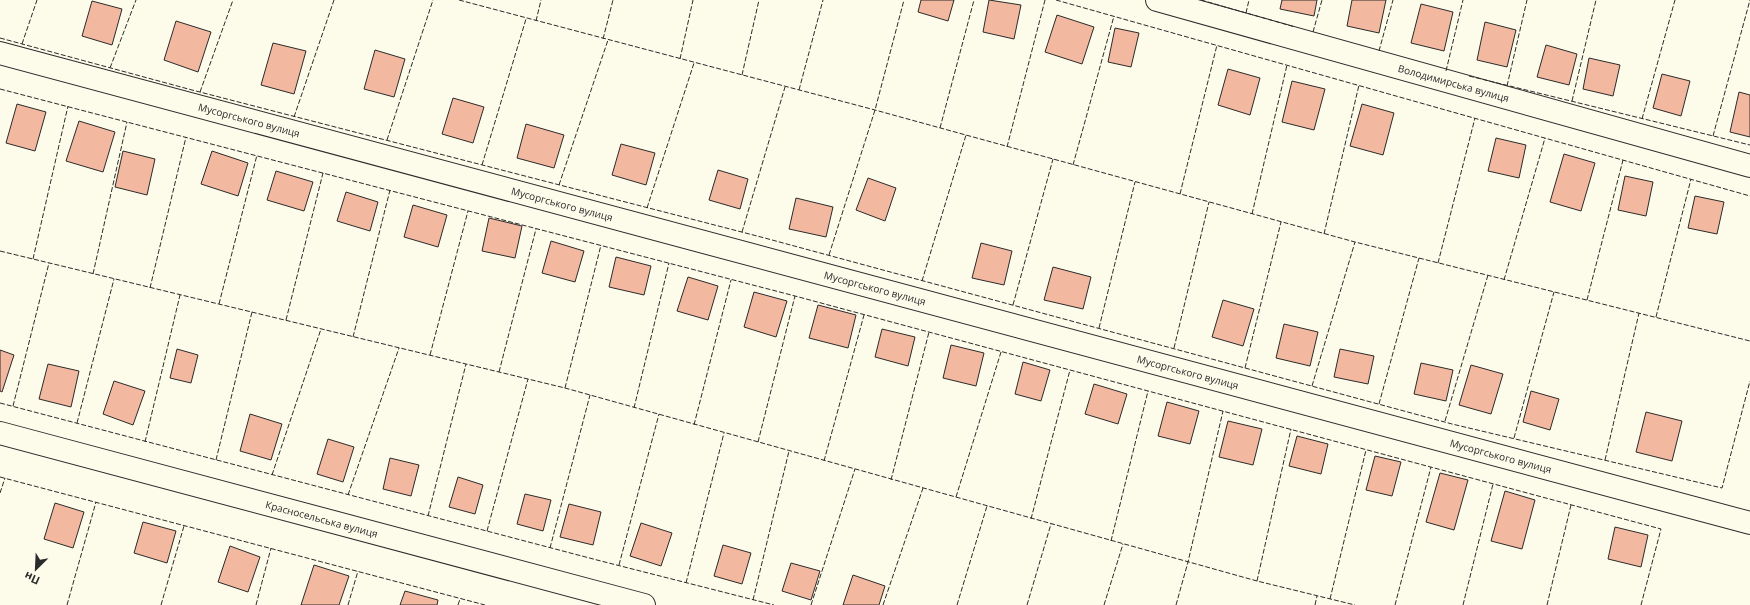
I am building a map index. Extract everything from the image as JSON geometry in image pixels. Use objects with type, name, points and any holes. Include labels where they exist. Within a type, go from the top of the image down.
[{"type":"street","name":"Володимирська вулиця","points":[[1158,0],[1750,166]]},
{"type":"street","name":"Мусоргського вулиця","points":[[0,53],[1750,523]]},
{"type":"street","name":"Красносельська вулиця","points":[[0,433],[644,605]]},
{"type":"building","points":[[921,0],[954,0],[948,21],[918,12]]},
{"type":"building","points":[[989,0],[1021,5],[1014,39],[983,32]]},
{"type":"building","points":[[1282,0],[1317,0],[1314,16],[1280,9]]},
{"type":"building","points":[[1352,0],[1386,0],[1379,33],[1347,26]]},
{"type":"building","points":[[92,1],[122,9],[112,45],[82,36]]},
{"type":"building","points":[[1421,4],[1453,12],[1444,51],[1411,43]]},
{"type":"building","points":[[1057,15],[1094,27],[1082,64],[1045,52]]},
{"type":"building","points":[[176,21],[211,32],[198,72],[164,60]]},
{"type":"building","points":[[1485,22],[1516,30],[1507,67],[1477,60]]},
{"type":"building","points":[[1115,28],[1139,33],[1131,67],[1108,62]]},
{"type":"building","points":[[273,43],[306,51],[294,94],[261,85]]},
{"type":"building","points":[[1546,45],[1577,54],[1569,85],[1537,77]]},
{"type":"building","points":[[375,50],[405,59],[394,97],[364,89]]},
{"type":"building","points":[[1589,58],[1620,65],[1613,96],[1583,89]]},
{"type":"building","points":[[1228,69],[1260,78],[1250,115],[1218,105]]},
{"type":"building","points":[[1662,74],[1690,81],[1681,116],[1653,108]]},
{"type":"building","points":[[1292,81],[1325,89],[1314,130],[1282,122]]},
{"type":"building","points":[[1739,92],[1750,95],[1750,137],[1730,132]]},
{"type":"building","points":[[453,98],[484,107],[473,143],[442,134]]},
{"type":"building","points":[[17,104],[46,112],[35,151],[6,143]]},
{"type":"building","points":[[1362,104],[1394,113],[1383,155],[1350,146]]},
{"type":"building","points":[[79,121],[115,132],[103,172],[66,161]]},
{"type":"building","points":[[526,124],[564,135],[554,168],[517,158]]},
{"type":"building","points":[[1496,138],[1526,145],[1519,178],[1488,171]]},
{"type":"building","points":[[621,144],[655,153],[646,185],[612,175]]},
{"type":"building","points":[[123,151],[155,159],[147,195],[115,187]]},
{"type":"building","points":[[212,151],[248,163],[238,196],[201,184]]},
{"type":"building","points":[[1564,154],[1595,163],[1581,211],[1550,202]]},
{"type":"building","points":[[718,170],[748,179],[740,209],[709,200]]},
{"type":"building","points":[[276,171],[313,182],[304,211],[267,200]]},
{"type":"building","points":[[1625,176],[1653,182],[1646,216],[1618,210]]},
{"type":"building","points":[[868,178],[896,188],[885,221],[856,210]]},
{"type":"building","points":[[346,192],[378,202],[370,231],[337,221]]},
{"type":"building","points":[[1695,196],[1724,202],[1717,234],[1688,228]]},
{"type":"building","points":[[796,198],[833,207],[826,237],[789,229]]},
{"type":"building","points":[[413,205],[447,215],[438,247],[404,237]]},
{"type":"building","points":[[489,218],[522,226],[515,258],[482,251]]},
{"type":"building","points":[[551,241],[584,251],[575,282],[542,273]]},
{"type":"building","points":[[981,243],[1012,251],[1004,285],[972,278]]},
{"type":"building","points":[[616,257],[651,266],[644,295],[609,287]]},
{"type":"building","points":[[1053,267],[1091,277],[1083,309],[1044,300]]},
{"type":"building","points":[[688,277],[718,286],[708,320],[677,311]]},
{"type":"building","points":[[754,292],[787,301],[776,337],[744,327]]},
{"type":"building","points":[[1223,300],[1254,309],[1243,346],[1212,337]]},
{"type":"building","points":[[818,305],[856,315],[848,348],[809,338]]},
{"type":"building","points":[[1284,324],[1318,332],[1310,366],[1276,358]]},
{"type":"building","points":[[882,329],[915,337],[908,366],[875,357]]},
{"type":"building","points":[[951,345],[984,353],[976,386],[943,378]]},
{"type":"building","points":[[177,349],[198,355],[191,383],[170,378]]},
{"type":"building","points":[[1340,349],[1374,356],[1368,384],[1334,377]]},
{"type":"building","points":[[0,350],[14,355],[2,392],[0,391]]},
{"type":"building","points":[[1023,362],[1050,370],[1041,401],[1015,394]]},
{"type":"building","points":[[1421,363],[1453,370],[1446,401],[1414,394]]},
{"type":"building","points":[[48,364],[79,371],[71,407],[39,399]]},
{"type":"building","points":[[1471,365],[1503,374],[1491,414],[1459,405]]},
{"type":"building","points":[[114,381],[145,391],[133,425],[103,414]]},
{"type":"building","points":[[1094,384],[1127,394],[1118,424],[1085,414]]},
{"type":"building","points":[[1531,391],[1559,399],[1550,430],[1523,422]]},
{"type":"building","points":[[1167,402],[1199,411],[1190,444],[1158,436]]},
{"type":"building","points":[[1646,412],[1682,421],[1672,461],[1636,452]]},
{"type":"building","points":[[250,414],[282,424],[271,460],[240,451]]},
{"type":"building","points":[[1228,421],[1262,429],[1253,465],[1219,457]]},
{"type":"building","points":[[1297,436],[1328,444],[1321,474],[1289,466]]},
{"type":"building","points":[[328,439],[354,447],[343,482],[317,474]]},
{"type":"building","points":[[1375,456],[1401,462],[1392,496],[1366,490]]},
{"type":"building","points":[[390,458],[419,465],[411,496],[383,489]]},
{"type":"building","points":[[1440,473],[1468,480],[1454,530],[1426,522]]},
{"type":"building","points":[[458,477],[483,485],[475,514],[449,507]]},
{"type":"building","points":[[1505,491],[1535,500],[1522,549],[1491,541]]},
{"type":"building","points":[[525,494],[551,500],[543,531],[517,524]]},
{"type":"building","points":[[55,503],[84,512],[73,548],[44,539]]},
{"type":"building","points":[[569,504],[601,512],[593,545],[560,537]]},
{"type":"building","points":[[143,522],[176,531],[167,563],[134,553]]},
{"type":"building","points":[[641,523],[672,533],[661,566],[630,556]]},
{"type":"building","points":[[1615,527],[1648,535],[1641,567],[1608,559]]},
{"type":"building","points":[[723,545],[751,553],[742,584],[714,576]]},
{"type":"building","points":[[230,546],[260,557],[248,592],[218,582]]},
{"type":"building","points":[[791,563],[820,571],[811,600],[782,591]]},
{"type":"building","points":[[314,565],[349,576],[339,605],[301,605]]},
{"type":"building","points":[[853,575],[885,586],[879,605],[843,605]]},
{"type":"building","points":[[405,591],[438,600],[437,605],[400,605]]},
{"type":"fence","points":[[22,44],[37,0]]},
{"type":"fence","points":[[110,68],[136,0]]},
{"type":"fence","points":[[200,92],[233,0]]},
{"type":"fence","points":[[294,117],[334,0]]},
{"type":"fence","points":[[387,140],[433,0]]},
{"type":"fence","points":[[459,0],[875,110],[1355,242],[1750,341]]},
{"type":"fence","points":[[536,21],[541,0]]},
{"type":"fence","points":[[603,39],[613,0]]},
{"type":"fence","points":[[680,59],[693,0]]},
{"type":"fence","points":[[742,75],[759,0]]},
{"type":"fence","points":[[799,90],[823,0]]},
{"type":"fence","points":[[829,255],[875,110],[904,0]]},
{"type":"fence","points":[[940,128],[974,0]]},
{"type":"fence","points":[[1007,147],[1045,0]]},
{"type":"fence","points":[[1056,0],[1750,196]]},
{"type":"fence","points":[[1201,0],[1295,27]]},
{"type":"fence","points":[[1246,13],[1249,0]]},
{"type":"fence","points":[[1313,32],[1322,0]]},
{"type":"fence","points":[[1379,51],[1393,0]]},
{"type":"fence","points":[[1446,71],[1463,0]]},
{"type":"fence","points":[[1507,86],[1527,0]]},
{"type":"fence","points":[[1572,101],[1596,0]]},
{"type":"fence","points":[[1642,119],[1675,0]]},
{"type":"fence","points":[[1713,136],[1750,0]]},
{"type":"fence","points":[[1073,165],[1114,16]]},
{"type":"fence","points":[[482,165],[526,19]]},
{"type":"fence","points":[[0,38],[192,90],[761,237],[1452,424],[1722,488],[1750,381]]},
{"type":"fence","points":[[559,185],[608,40]]},
{"type":"fence","points":[[1180,194],[1217,45]]},
{"type":"fence","points":[[647,208],[694,63]]},
{"type":"fence","points":[[1252,214],[1287,65]]},
{"type":"fence","points":[[1469,76],[1750,145]]},
{"type":"fence","points":[[1324,234],[1359,85]]},
{"type":"fence","points":[[742,232],[785,87]]},
{"type":"fence","points":[[0,89],[795,296],[1661,529],[1641,605]]},
{"type":"fence","points":[[33,259],[68,106]]},
{"type":"fence","points":[[1438,263],[1475,118]]},
{"type":"fence","points":[[93,274],[127,122]]},
{"type":"fence","points":[[922,281],[966,135]]},
{"type":"fence","points":[[150,288],[186,137]]},
{"type":"fence","points":[[1504,280],[1545,138]]},
{"type":"fence","points":[[219,304],[257,155]]},
{"type":"fence","points":[[1013,305],[1053,159]]},
{"type":"fence","points":[[1587,300],[1623,160]]},
{"type":"fence","points":[[286,320],[323,173]]},
{"type":"fence","points":[[1656,317],[1691,179]]},
{"type":"fence","points":[[1099,328],[1135,182]]},
{"type":"fence","points":[[353,337],[390,190]]},
{"type":"fence","points":[[1174,348],[1209,202]]},
{"type":"fence","points":[[430,355],[468,211]]},
{"type":"fence","points":[[1245,368],[1281,222]]},
{"type":"fence","points":[[499,372],[536,229]]},
{"type":"fence","points":[[1312,386],[1355,242]]},
{"type":"fence","points":[[565,388],[601,245]]},
{"type":"fence","points":[[0,251],[565,388],[1257,581],[1355,605]]},
{"type":"fence","points":[[1379,404],[1419,258]]},
{"type":"fence","points":[[13,406],[49,263]]},
{"type":"fence","points":[[634,408],[669,263]]},
{"type":"fence","points":[[1445,421],[1488,275]]},
{"type":"fence","points":[[77,423],[114,279]]},
{"type":"fence","points":[[694,425],[731,280]]},
{"type":"fence","points":[[1514,438],[1554,292]]},
{"type":"fence","points":[[145,442],[180,295]]},
{"type":"fence","points":[[758,442],[795,296]]},
{"type":"fence","points":[[216,460],[252,312]]},
{"type":"fence","points":[[1605,460],[1639,313]]},
{"type":"fence","points":[[824,461],[864,315]]},
{"type":"fence","points":[[272,475],[321,329]]},
{"type":"fence","points":[[891,480],[929,332]]},
{"type":"fence","points":[[348,495],[399,348]]},
{"type":"fence","points":[[956,497],[1001,352]]},
{"type":"fence","points":[[428,516],[466,364]]},
{"type":"fence","points":[[1031,519],[1070,370]]},
{"type":"fence","points":[[487,531],[528,379]]},
{"type":"fence","points":[[1111,541],[1148,391]]},
{"type":"fence","points":[[550,548],[590,395]]},
{"type":"fence","points":[[0,403],[774,605]]},
{"type":"fence","points":[[1176,605],[1188,562],[1223,411]]},
{"type":"fence","points":[[619,565],[659,414]]},
{"type":"fence","points":[[1257,581],[1291,429]]},
{"type":"fence","points":[[686,583],[724,433]]},
{"type":"fence","points":[[1330,599],[1366,450]]},
{"type":"fence","points":[[753,600],[789,451]]},
{"type":"fence","points":[[1395,605],[1431,467]]},
{"type":"fence","points":[[811,605],[855,469]]},
{"type":"fence","points":[[0,477],[485,605]]},
{"type":"fence","points":[[0,493],[5,478]]},
{"type":"fence","points":[[1463,605],[1493,484]]},
{"type":"fence","points":[[883,605],[923,488]]},
{"type":"fence","points":[[67,605],[96,502]]},
{"type":"fence","points":[[1547,605],[1571,505]]},
{"type":"fence","points":[[957,605],[987,506]]},
{"type":"fence","points":[[1027,605],[1051,524]]},
{"type":"fence","points":[[161,605],[184,526]]},
{"type":"fence","points":[[1104,605],[1123,544]]},
{"type":"fence","points":[[256,605],[271,548]]},
{"type":"fence","points":[[348,605],[358,571]]},
{"type":"fence","points":[[1315,605],[1317,596]]},
{"type":"fence","points":[[458,605],[460,599]]}]
